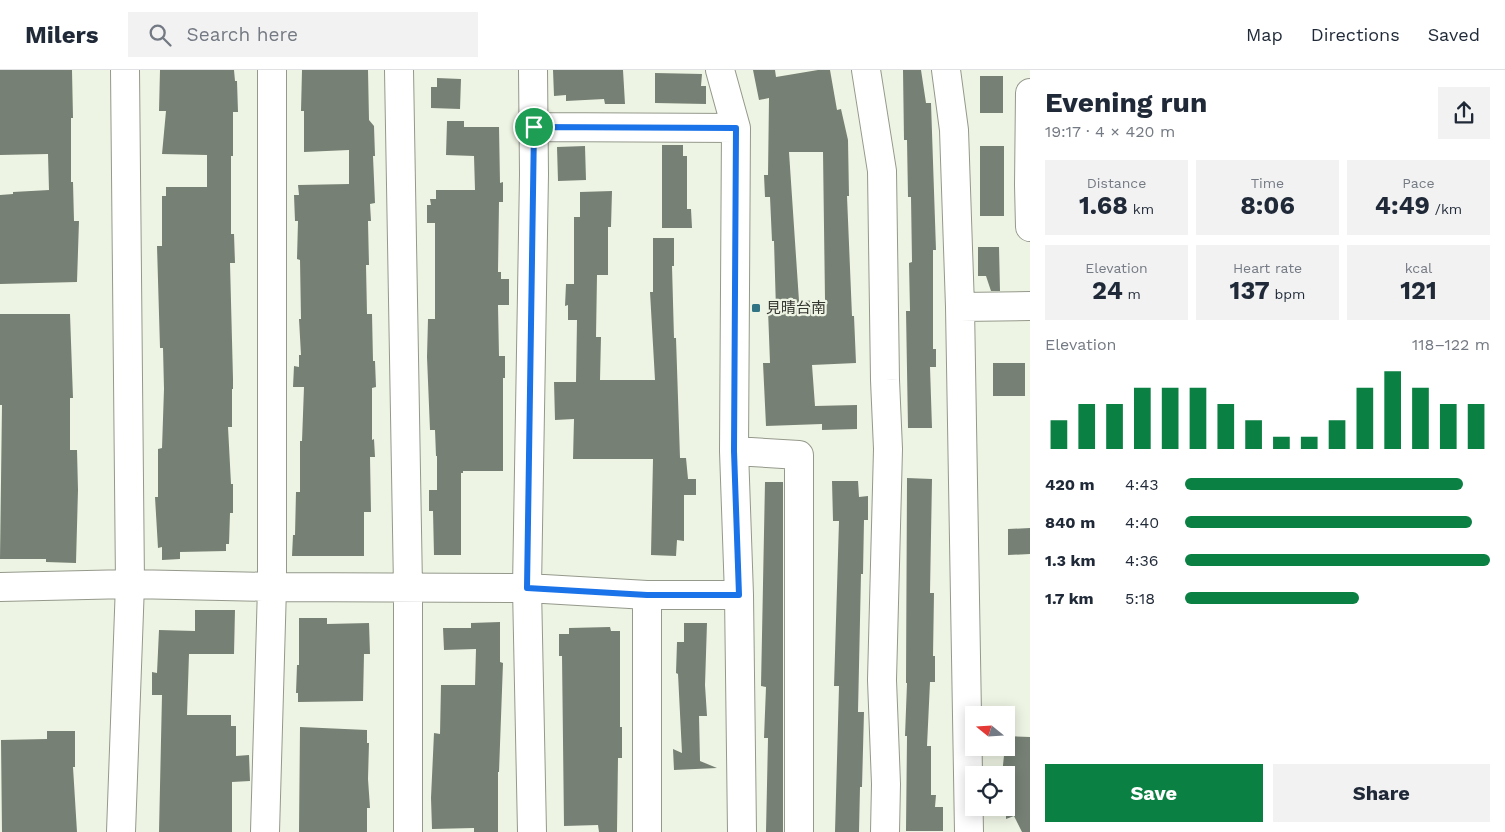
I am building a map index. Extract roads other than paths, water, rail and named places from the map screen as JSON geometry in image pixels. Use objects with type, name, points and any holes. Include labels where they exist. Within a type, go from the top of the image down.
[{"type":"street","points":[[121,832],[130,584],[124,70]]},
{"type":"street","points":[[265,832],[272,587],[272,70]]},
{"type":"street","points":[[399,70],[408,587],[408,832]]},
{"type":"street","points":[[532,832],[527,588],[534,127],[533,70]]},
{"type":"street","points":[[720,70],[736,128],[734,451],[739,595],[742,832]]},
{"type":"street","points":[[866,70],[882,171],[884,370],[888,449],[882,680],[886,784],[885,832]]},
{"type":"street","points":[[946,70],[954,130],[960,307],[969,832]]},
{"type":"street","points":[[1030,93],[1030,227]]},
{"type":"street","points":[[534,127],[736,128]]},
{"type":"street","points":[[960,307],[1030,306]]},
{"type":"street","points":[[734,451],[799,455],[799,832]]},
{"type":"street","points":[[0,587],[130,584],[272,587],[527,588],[647,595],[739,595]]},
{"type":"street","points":[[647,595],[647,832]]},
{"type":"place","name":"見晴台南","points":[[756,308]]}]
